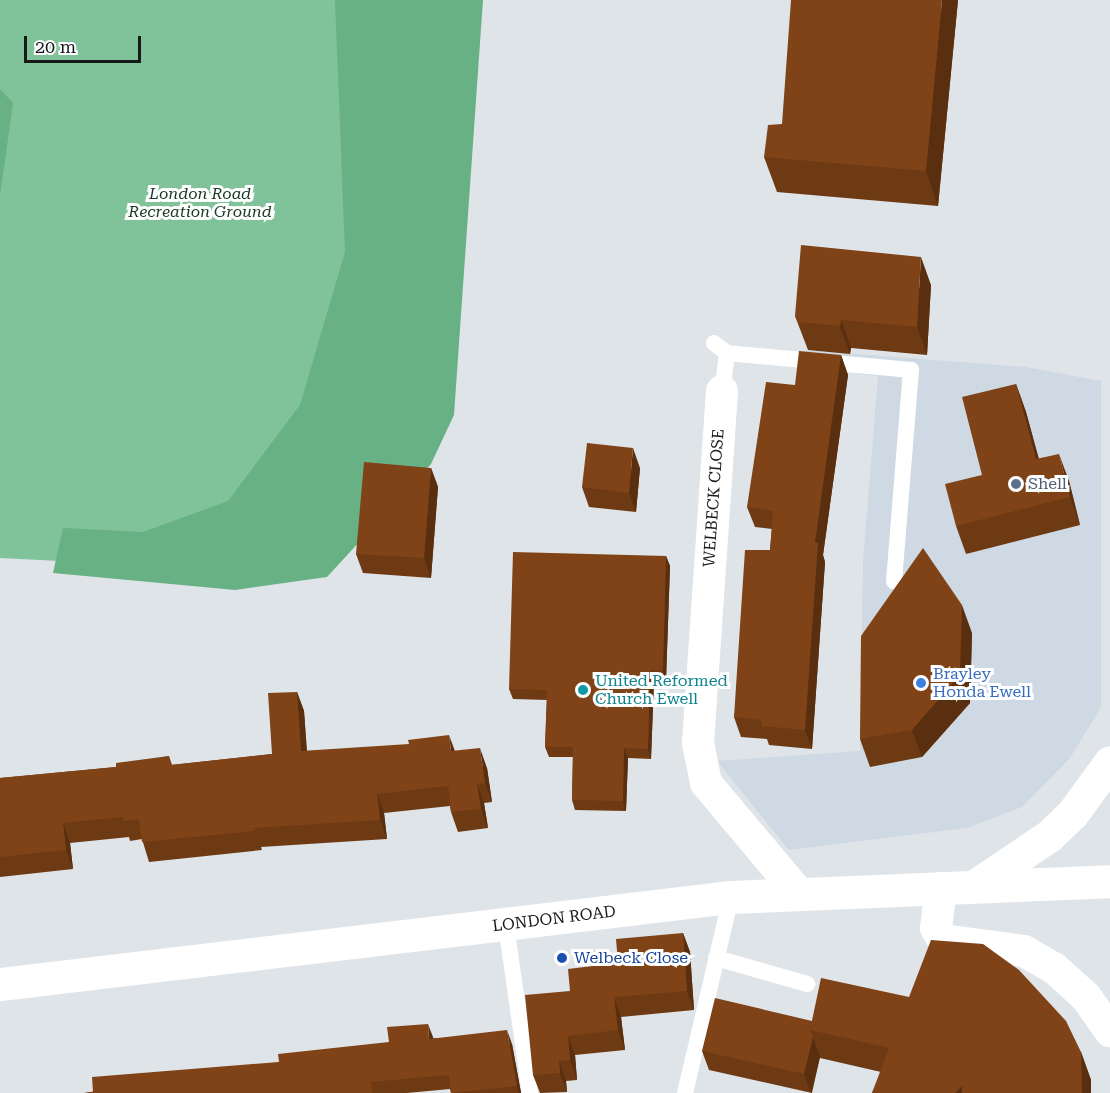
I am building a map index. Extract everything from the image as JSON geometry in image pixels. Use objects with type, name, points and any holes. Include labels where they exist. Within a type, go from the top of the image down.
[{"type":"main road","points":[[976,885],[1065,821],[1110,762]]},
{"type":"main road","name":"LONDON ROAD","points":[[0,984],[731,897],[1110,881]]},
{"type":"street","name":"WELBECK CLOSE","points":[[722,391],[698,743],[706,783],[799,894]]},
{"type":"street","points":[[941,888],[936,928],[943,940],[1024,951],[1054,968],[1086,996],[1110,1031]]},
{"type":"lane","points":[[722,391],[720,348],[911,370],[894,581]]},
{"type":"lane","points":[[685,1093],[731,897]]},
{"type":"lane","points":[[506,925],[530,1093]]},
{"type":"lane","points":[[716,958],[807,984]]},
{"type":"shaded area","points":[[806,350],[1026,367],[1101,381],[1101,707],[1070,758],[1022,807],[967,828],[789,850],[717,761],[860,751],[863,562],[878,376],[805,366]]},
{"type":"green space","name":"London Road Recreation Ground","points":[[0,0],[458,0],[263,571],[0,558]]},
{"type":"green space","points":[[335,0],[483,0],[454,415],[431,464],[327,577],[235,590],[53,573],[63,528],[143,532],[228,501],[300,405],[345,252]]},
{"type":"green space","points":[[0,89],[13,103],[0,196]]},
{"type":"building","points":[[791,0],[942,0],[926,171],[764,157],[768,125],[782,124]]},
{"type":"building","points":[[801,245],[921,257],[917,327],[841,320],[840,326],[798,322],[795,316]]},
{"type":"building","points":[[799,351],[841,355],[815,542],[818,543],[805,730],[762,726],[761,720],[734,717],[745,550],[770,550],[773,511],[747,507],[766,382],[795,385]]},
{"type":"building","name":"Shell","points":[[1016,384],[1036,459],[1059,454],[1070,497],[956,526],[945,484],[982,475],[962,397]]},
{"type":"building","points":[[587,443],[633,448],[629,493],[582,487]]},
{"type":"building","points":[[364,462],[431,468],[424,558],[356,554]]},
{"type":"building","name":"Brayley Honda Ewell","points":[[923,548],[962,605],[960,675],[912,730],[860,739],[861,636]]},
{"type":"building","name":"United Reformed Church Ewell","points":[[513,552],[666,556],[663,670],[650,670],[648,749],[624,748],[623,801],[572,800],[573,747],[545,747],[547,690],[509,689]]},
{"type":"building","points":[[297,692],[301,751],[409,744],[408,740],[449,735],[451,751],[480,748],[485,783],[477,784],[481,809],[451,812],[448,786],[377,794],[380,820],[254,828],[255,831],[142,842],[139,819],[123,821],[123,817],[63,823],[66,850],[0,857],[0,778],[116,767],[116,763],[169,756],[170,765],[272,754],[268,693]]},
{"type":"building","points":[[683,933],[687,991],[614,997],[618,1030],[568,1036],[570,1060],[559,1061],[560,1073],[533,1075],[525,995],[570,991],[568,969],[618,963],[616,939]]},
{"type":"building","points":[[931,940],[983,944],[1019,970],[1066,1021],[1081,1052],[1082,1093],[962,1093],[962,1086],[955,1093],[872,1093],[889,1048],[810,1030],[821,978],[909,997]]},
{"type":"building","points":[[715,998],[812,1021],[810,1030],[813,1037],[804,1074],[702,1051]]},
{"type":"building","points":[[428,1024],[429,1039],[507,1030],[517,1086],[451,1093],[449,1075],[371,1082],[372,1093],[84,1093],[93,1092],[92,1077],[279,1062],[278,1054],[389,1042],[387,1027]]},
{"type":"place","name":"Shell","points":[[1016,484]]},
{"type":"place","name":"Brayley Honda Ewell","points":[[921,683]]},
{"type":"place","name":"United Reformed Church Ewell","points":[[583,690]]},
{"type":"place","name":"Welbeck Close","points":[[562,958]]}]
